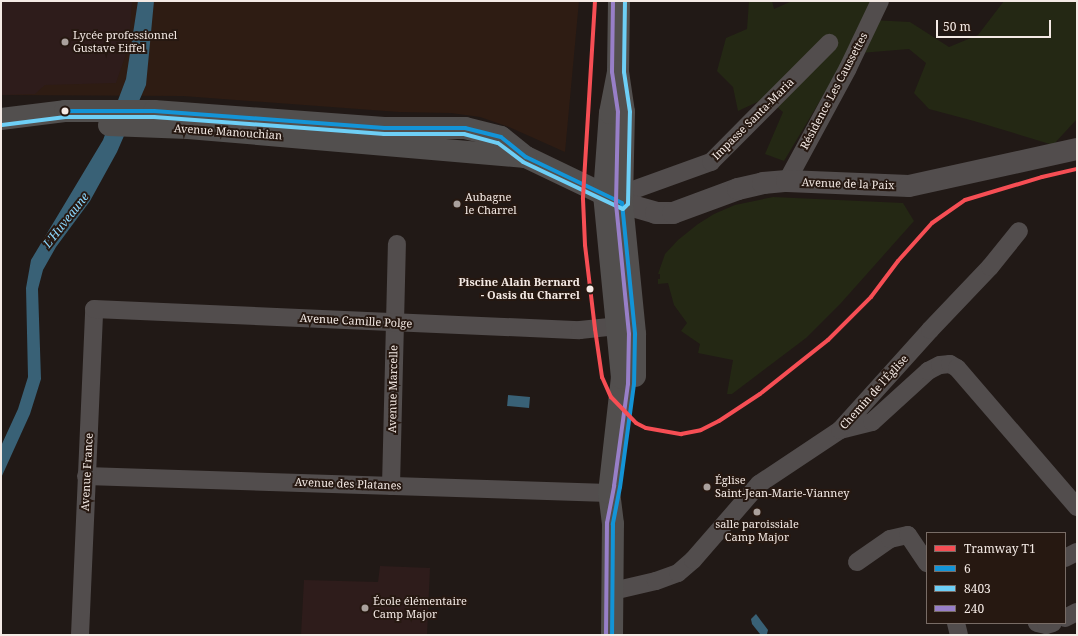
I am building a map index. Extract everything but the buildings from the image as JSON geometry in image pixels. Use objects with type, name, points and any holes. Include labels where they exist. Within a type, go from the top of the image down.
[{"type":"main road","points":[[612,635],[613,524],[609,493],[622,378],[617,326],[616,197],[610,113],[618,72],[619,1]]},
{"type":"main road","name":"Avenue Manouchian","points":[[1,132],[83,117]]},
{"type":"main road","name":"Avenue Manouchian","points":[[1,119],[83,117],[384,128],[465,128],[500,137],[526,157],[616,197]]},
{"type":"main road","points":[[613,524],[620,487],[634,384],[635,334],[616,197]]},
{"type":"street","name":"Résidence Les Caussettes","points":[[787,181],[848,68],[880,1]]},
{"type":"street","name":"Impasse Santa-Maria","points":[[616,197],[711,162],[829,43]]},
{"type":"street","name":"Avenue de la Paix","points":[[616,197],[656,213],[673,213],[738,189],[763,183],[787,181],[909,186],[1077,149]]},
{"type":"street","name":"Chemin de l'Église","points":[[613,592],[656,581],[678,573],[693,560],[759,484],[840,430],[930,330],[990,267],[1019,231]]},
{"type":"street","name":"Avenue Marcelle","points":[[391,486],[397,244]]},
{"type":"street","name":"Avenue Camille Polge","points":[[94,309],[580,330],[617,326]]},
{"type":"street","name":"Avenue France","points":[[80,635],[94,309]]},
{"type":"street","points":[[840,430],[872,422],[928,371],[940,365],[950,364],[957,368],[1077,507]]},
{"type":"street","name":"Avenue des Platanes","points":[[86,476],[609,493]]},
{"type":"street","points":[[857,562],[890,538],[908,535],[926,562]]},
{"type":"street","points":[[1066,558],[1077,552]]},
{"type":"street","points":[[1066,618],[1077,612]]},
{"type":"street","points":[[956,624],[959,635]]},
{"type":"shaded area","points":[[1,1],[579,1],[565,152],[509,127],[480,117],[451,113],[399,112],[183,96],[1,95]]},
{"type":"shaded area","name":"Lycée professionnel Gustave Eiffel","points":[[1,1],[132,1],[130,30],[126,54],[116,83],[45,85],[35,94],[1,95]]},
{"type":"shaded area","name":"École élémentaire Camp Major","points":[[380,566],[430,568],[427,635],[301,635],[304,580],[378,582]]},
{"type":"green space","points":[[749,1],[772,1],[774,9],[792,1],[877,1],[872,20],[910,22],[949,47],[978,35],[1004,1],[1077,1],[1077,119],[1053,145],[929,109],[914,93],[926,63],[909,49],[848,54],[784,161],[765,154],[783,112],[766,98],[738,111],[733,87],[717,71],[726,38],[747,29]]},
{"type":"green space","points":[[773,197],[903,203],[914,221],[841,303],[806,338],[732,394],[727,394],[733,360],[698,353],[700,344],[681,331],[687,323],[674,305],[668,283],[658,284],[660,274],[658,274],[665,254],[678,240],[698,224],[714,214],[735,205]]},
{"type":"water","name":"L'Huveaune","points":[[138,1],[154,1],[146,85],[117,152],[90,201],[56,247],[43,270],[38,289],[41,379],[30,414],[1,478],[1,446],[18,409],[28,377],[26,288],[31,260],[103,140],[126,79]]},
{"type":"water","points":[[508,395],[530,397],[529,408],[507,406]]},
{"type":"water","points":[[756,614],[768,630],[767,634],[760,634],[752,624],[751,619]]},
{"type":"tram line","name":"T1","points":[[595,1],[583,199],[585,245],[595,329],[602,377],[611,397],[636,423],[646,428],[681,434],[701,430],[719,421],[760,394],[828,340],[871,297],[898,261],[932,223],[965,200],[1042,177],[1077,169]]},
{"type":"transit line","name":"240","points":[[606,635],[607,523],[614,486],[628,384],[629,334],[616,204],[618,112],[612,72],[613,1]]},
{"type":"transit line","name":"8403","points":[[2,125],[65,117],[154,117],[384,134],[464,134],[498,143],[523,162],[623,209],[628,204],[630,112],[624,72],[625,1]]},
{"type":"transit line","name":"6","points":[[65,111],[154,111],[384,128],[465,128],[501,137],[526,157],[622,203],[635,334],[634,384],[620,487],[613,524],[612,635]]},
{"type":"place","name":"Lycée professionnel Gustave Eiffel","points":[[65,42]]},
{"type":"place","name":"Aubagne le Charrel","points":[[457,204]]},
{"type":"place","name":"Piscine Alain Bernard - Oasis du Charrel","points":[[590,289]]},
{"type":"place","name":"Église Saint-Jean-Marie-Vianney","points":[[707,487]]},
{"type":"place","name":"salle paroissiale Camp Major","points":[[757,512]]},
{"type":"place","name":"École élémentaire Camp Major","points":[[365,608]]}]
